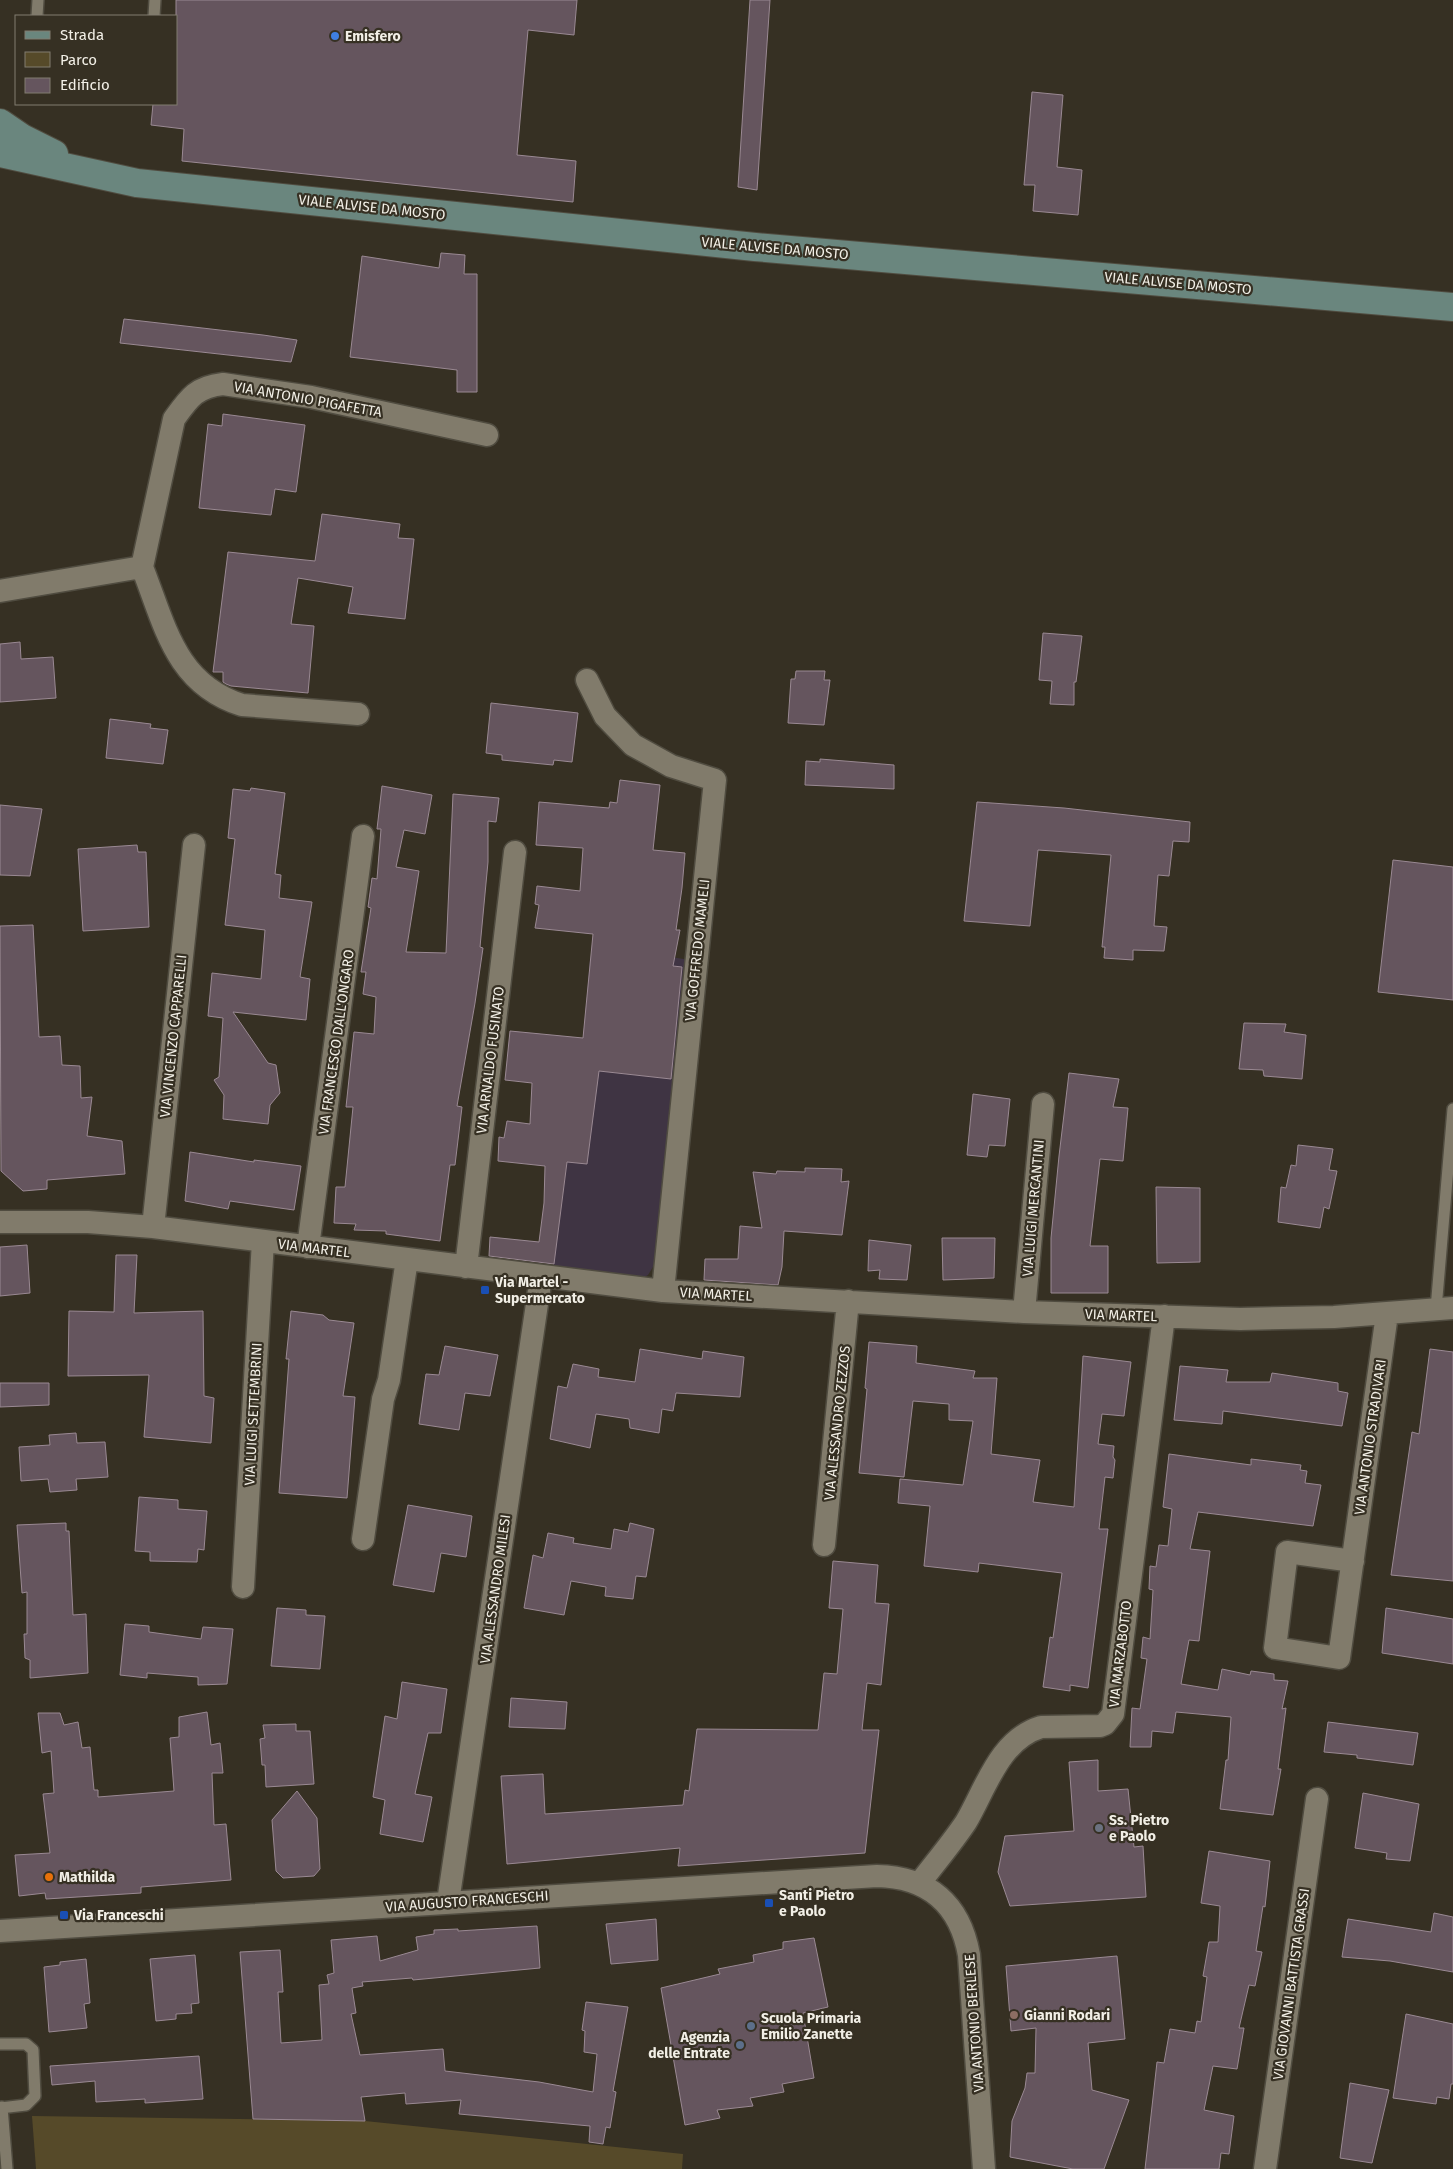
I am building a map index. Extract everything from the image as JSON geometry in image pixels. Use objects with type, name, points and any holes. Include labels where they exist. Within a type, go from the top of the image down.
[{"type":"main road","name":"VIALE ALVISE DA MOSTO","points":[[0,124],[43,149],[99,173]]},
{"type":"main road","name":"VIALE ALVISE DA MOSTO","points":[[0,153],[99,173],[137,183],[755,247],[1453,308]]},
{"type":"street","name":"VIA ANTONIO PIGAFETTA","points":[[142,567],[174,419],[187,400],[198,390],[209,385],[223,384],[311,397],[487,436]]},
{"type":"street","points":[[0,591],[142,567],[176,653],[190,673],[214,692],[228,701],[242,705],[358,714]]},
{"type":"street","name":"VIA GOFFREDO MAMELI","points":[[587,680],[605,716],[633,744],[671,766],[715,780],[663,1291]]},
{"type":"street","name":"VIA FRANCESCO DALL'ONGARO","points":[[308,1247],[363,836]]},
{"type":"street","name":"VIA VINCENZO CAPPARELLI","points":[[153,1227],[194,845]]},
{"type":"street","name":"VIA ARNALDO FUSINATO","points":[[466,1267],[515,852]]},
{"type":"street","name":"VIA LUIGI MERCANTINI","points":[[1024,1312],[1043,1104]]},
{"type":"street","name":"VIA MARTEL","points":[[0,1222],[88,1222],[153,1227],[663,1291],[1024,1312],[1240,1319],[1334,1317],[1444,1309]]},
{"type":"street","name":"VIA LUIGI SETTEMBRINI","points":[[243,1587],[264,1241]]},
{"type":"street","points":[[363,1539],[383,1399],[389,1380],[408,1259]]},
{"type":"street","name":"VIA ALESSANDRO MILESI","points":[[448,1902],[542,1277]]},
{"type":"street","name":"VIA ALESSANDRO ZEZZOS","points":[[824,1545],[848,1302]]},
{"type":"street","name":"VIA ANTONIO STRADIVARI","points":[[1352,1561],[1287,1552],[1275,1648],[1339,1658],[1387,1314]]},
{"type":"street","name":"VIA MARZABOTTO","points":[[925,1887],[972,1810],[990,1775],[1017,1740],[1032,1730],[1041,1727],[1100,1726],[1105,1724],[1113,1714],[1164,1316]]},
{"type":"street","name":"VIA GIOVANNI BATTISTA GRASSI","points":[[1264,2169],[1318,1799]]},
{"type":"street","name":"VIA AUGUSTO FRANCESCHI","points":[[0,1931],[877,1876],[906,1879],[925,1887]]},
{"type":"street","name":"VIA ANTONIO BERLESE","points":[[925,1887],[945,1901],[954,1912],[966,1937],[990,2168]]},
{"type":"lane","points":[[37,15],[38,0]]},
{"type":"lane","points":[[154,15],[155,0]]},
{"type":"lane","name":"VIA MARTEL","points":[[1444,1309],[1453,1109]]},
{"type":"lane","points":[[0,2044],[30,2045],[33,2050],[35,2096],[26,2105],[1,2108],[7,2169]]},
{"type":"shaded area","points":[[671,957],[690,960],[656,1262],[648,1275],[639,1280],[553,1269],[582,1050],[590,959],[635,964]]},
{"type":"green space","points":[[32,2116],[365,2121],[683,2154],[682,2169],[36,2169]]},
{"type":"building","points":[[176,0],[577,0],[574,35],[528,30],[517,155],[576,161],[573,202],[182,161],[184,129],[151,125],[153,105],[178,105],[178,15],[176,15]]},
{"type":"building","points":[[750,0],[770,0],[757,190],[738,187]]},
{"type":"building","points":[[1032,92],[1063,95],[1057,167],[1082,170],[1078,215],[1033,211],[1035,185],[1024,185]]},
{"type":"building","points":[[441,253],[465,255],[464,274],[477,274],[477,392],[457,392],[457,370],[350,357],[362,256],[439,268]]},
{"type":"building","points":[[124,319],[297,340],[291,362],[120,343]]},
{"type":"building","points":[[223,414],[305,425],[296,492],[275,489],[271,515],[199,508],[208,424],[222,426]]},
{"type":"building","points":[[322,514],[400,524],[398,538],[414,539],[405,619],[348,613],[353,587],[298,578],[291,624],[314,626],[308,693],[226,684],[223,682],[223,672],[213,672],[228,552],[315,561]]},
{"type":"building","points":[[1043,633],[1082,636],[1076,682],[1074,682],[1074,705],[1050,704],[1052,681],[1039,680]]},
{"type":"building","points":[[20,642],[21,659],[53,657],[56,698],[0,702],[0,644]]},
{"type":"building","points":[[796,671],[825,671],[824,680],[830,680],[824,725],[788,723],[791,679],[795,679]]},
{"type":"building","points":[[491,703],[578,713],[572,762],[554,760],[553,765],[502,760],[502,755],[486,753]]},
{"type":"building","points":[[110,719],[151,724],[150,728],[168,730],[163,764],[106,758]]},
{"type":"building","points":[[820,759],[894,765],[894,789],[805,785],[806,761],[820,762]]},
{"type":"building","points":[[620,780],[660,785],[653,850],[685,853],[676,930],[680,930],[673,966],[682,967],[671,1079],[599,1071],[587,1164],[567,1162],[554,1264],[489,1256],[490,1237],[539,1242],[544,1203],[545,1166],[498,1161],[499,1137],[504,1138],[507,1121],[530,1124],[532,1083],[505,1080],[510,1031],[583,1038],[593,934],[535,928],[539,905],[535,904],[537,886],[580,891],[583,848],[536,845],[539,802],[609,808],[610,802],[617,803]]},
{"type":"building","points":[[382,786],[432,795],[425,834],[404,830],[396,867],[419,871],[406,952],[446,953],[453,794],[499,798],[496,822],[488,821],[488,862],[480,947],[483,948],[457,1106],[462,1107],[455,1165],[450,1165],[440,1241],[386,1234],[386,1231],[354,1230],[356,1224],[334,1223],[336,1187],[345,1187],[353,1107],[346,1107],[354,1032],[374,1034],[376,997],[363,994],[366,972],[361,972],[371,908],[368,907],[372,878],[377,879],[381,829],[377,829]]},
{"type":"building","points":[[251,788],[285,793],[275,874],[281,875],[279,898],[312,902],[300,977],[310,979],[306,1020],[233,1012],[268,1063],[276,1065],[280,1093],[270,1105],[268,1124],[223,1119],[224,1095],[214,1080],[219,1077],[223,1018],[208,1016],[212,973],[261,979],[265,930],[225,925],[235,839],[228,838],[233,789],[250,791]]},
{"type":"building","points":[[977,802],[1064,808],[1190,822],[1189,842],[1173,841],[1169,876],[1158,875],[1154,926],[1167,927],[1164,951],[1133,950],[1133,960],[1104,958],[1105,947],[1102,947],[1111,855],[1038,850],[1030,926],[964,921]]},
{"type":"building","points":[[0,805],[42,809],[30,876],[0,875]]},
{"type":"building","points":[[137,845],[138,852],[146,852],[149,927],[83,931],[78,849]]},
{"type":"building","points":[[1393,860],[1453,867],[1453,1000],[1378,992]]},
{"type":"building","points":[[33,925],[39,1037],[60,1036],[62,1065],[80,1066],[81,1098],[92,1097],[87,1136],[122,1141],[125,1174],[47,1180],[47,1189],[23,1191],[1,1171],[0,926]]},
{"type":"building","points":[[1244,1023],[1286,1024],[1284,1032],[1306,1035],[1302,1079],[1264,1076],[1263,1070],[1239,1069]]},
{"type":"building","points":[[1069,1073],[1119,1079],[1113,1107],[1128,1108],[1123,1161],[1100,1159],[1090,1246],[1108,1246],[1108,1293],[1051,1293],[1051,1238]]},
{"type":"building","points":[[973,1094],[1010,1099],[1005,1146],[989,1145],[987,1157],[967,1155]]},
{"type":"building","points":[[1298,1145],[1333,1149],[1329,1170],[1337,1171],[1329,1209],[1324,1207],[1320,1228],[1278,1222],[1281,1187],[1286,1188],[1291,1165],[1296,1166]]},
{"type":"building","points":[[190,1152],[254,1162],[254,1160],[301,1166],[294,1210],[230,1201],[228,1209],[185,1201]]},
{"type":"building","points":[[805,1168],[842,1169],[841,1182],[849,1181],[842,1235],[784,1231],[782,1267],[778,1285],[704,1280],[705,1259],[738,1259],[740,1226],[762,1228],[753,1172],[776,1174],[777,1171],[805,1172]]},
{"type":"building","points":[[1156,1187],[1200,1188],[1200,1262],[1157,1263]]},
{"type":"building","points":[[942,1238],[995,1238],[994,1278],[943,1280]]},
{"type":"building","points":[[869,1240],[911,1245],[907,1280],[879,1279],[880,1270],[868,1271]]},
{"type":"building","points":[[27,1245],[30,1293],[0,1296],[0,1247]]},
{"type":"building","points":[[116,1255],[137,1255],[134,1313],[203,1311],[204,1396],[214,1398],[211,1443],[144,1437],[149,1375],[68,1376],[69,1311],[114,1312]]},
{"type":"building","points":[[291,1311],[323,1315],[329,1320],[354,1323],[343,1396],[355,1397],[347,1498],[279,1493],[289,1359],[286,1359]]},
{"type":"building","points":[[869,1342],[917,1346],[916,1363],[975,1371],[973,1378],[997,1378],[991,1454],[1040,1460],[1033,1502],[1074,1507],[1083,1356],[1131,1362],[1124,1416],[1102,1414],[1098,1444],[1114,1446],[1113,1457],[1115,1460],[1113,1478],[1105,1477],[1099,1529],[1108,1529],[1088,1688],[1070,1685],[1070,1691],[1043,1687],[1050,1637],[1053,1638],[1062,1573],[979,1563],[978,1572],[924,1566],[930,1506],[898,1503],[900,1479],[963,1485],[973,1421],[949,1420],[949,1404],[913,1401],[904,1477],[859,1473],[867,1389],[865,1388]]},
{"type":"building","points":[[445,1346],[498,1355],[490,1396],[465,1393],[459,1430],[419,1424],[426,1374],[439,1375]]},
{"type":"building","points":[[640,1349],[702,1359],[703,1351],[744,1357],[740,1397],[676,1393],[673,1411],[662,1409],[659,1433],[630,1428],[629,1419],[596,1414],[590,1448],[550,1439],[558,1386],[567,1388],[573,1364],[599,1369],[598,1377],[635,1382]]},
{"type":"building","points":[[1430,1349],[1453,1352],[1453,1581],[1391,1575],[1412,1432],[1419,1434]]},
{"type":"building","points":[[1180,1366],[1228,1370],[1226,1382],[1270,1382],[1272,1373],[1338,1383],[1338,1391],[1348,1393],[1342,1426],[1223,1411],[1222,1424],[1174,1420]]},
{"type":"building","points":[[0,1383],[49,1383],[49,1405],[0,1407]]},
{"type":"building","points":[[76,1433],[77,1443],[105,1442],[108,1477],[76,1479],[77,1490],[50,1492],[48,1479],[21,1481],[19,1447],[50,1445],[49,1435]]},
{"type":"building","points":[[1169,1454],[1251,1465],[1251,1459],[1301,1465],[1300,1470],[1307,1471],[1305,1483],[1321,1485],[1313,1526],[1198,1512],[1190,1549],[1210,1551],[1199,1641],[1189,1640],[1181,1684],[1218,1690],[1222,1669],[1250,1675],[1251,1671],[1274,1674],[1274,1680],[1288,1681],[1282,1709],[1286,1708],[1278,1769],[1281,1769],[1273,1815],[1220,1809],[1226,1760],[1228,1760],[1231,1717],[1176,1712],[1173,1733],[1152,1731],[1151,1747],[1130,1747],[1132,1708],[1140,1709],[1147,1659],[1141,1658],[1143,1637],[1150,1639],[1153,1590],[1149,1589],[1150,1566],[1156,1567],[1159,1545],[1168,1546],[1172,1509],[1163,1507]]},
{"type":"building","points":[[139,1497],[178,1500],[178,1509],[207,1511],[204,1550],[198,1549],[197,1562],[150,1561],[150,1552],[135,1551]]},
{"type":"building","points":[[408,1505],[472,1516],[466,1557],[441,1553],[434,1592],[393,1585]]},
{"type":"building","points":[[66,1523],[66,1531],[69,1531],[73,1615],[86,1614],[88,1673],[30,1678],[30,1660],[25,1658],[24,1634],[27,1634],[27,1592],[22,1593],[17,1525]]},
{"type":"building","points":[[630,1523],[654,1529],[646,1577],[636,1576],[633,1599],[605,1596],[606,1587],[571,1581],[564,1615],[524,1608],[533,1555],[543,1558],[548,1533],[574,1538],[573,1543],[611,1549],[614,1529],[628,1532]]},
{"type":"building","points":[[833,1561],[878,1565],[875,1603],[889,1604],[881,1685],[867,1683],[862,1730],[879,1730],[865,1853],[678,1866],[680,1848],[507,1864],[501,1776],[543,1774],[545,1814],[683,1805],[685,1790],[689,1791],[697,1729],[818,1730],[824,1673],[837,1674],[843,1609],[829,1608]]},
{"type":"building","points":[[277,1608],[306,1610],[306,1615],[325,1616],[320,1669],[271,1666]]},
{"type":"building","points":[[1386,1608],[1453,1619],[1453,1664],[1382,1653]]},
{"type":"building","points":[[125,1624],[149,1626],[149,1632],[201,1639],[203,1627],[233,1629],[227,1684],[198,1685],[198,1677],[147,1673],[147,1678],[120,1675]]},
{"type":"building","points":[[402,1682],[447,1689],[441,1733],[428,1733],[415,1794],[432,1797],[423,1842],[380,1834],[385,1800],[373,1797],[385,1716],[397,1719]]},
{"type":"building","points":[[511,1698],[567,1702],[565,1729],[509,1727]]},
{"type":"building","points":[[207,1712],[211,1745],[220,1743],[223,1773],[212,1773],[214,1825],[226,1824],[231,1880],[141,1887],[141,1893],[46,1899],[45,1893],[19,1896],[15,1855],[50,1853],[43,1794],[54,1793],[51,1751],[42,1753],[38,1713],[60,1713],[64,1725],[78,1722],[82,1748],[90,1747],[94,1790],[98,1790],[98,1797],[174,1791],[170,1738],[179,1737],[179,1717]]},
{"type":"building","points":[[1328,1722],[1418,1733],[1413,1765],[1357,1758],[1357,1755],[1324,1752]]},
{"type":"building","points":[[296,1724],[296,1731],[310,1731],[314,1784],[266,1787],[265,1765],[262,1765],[260,1739],[265,1738],[263,1725]]},
{"type":"building","points":[[1098,1760],[1098,1791],[1128,1789],[1134,1847],[1143,1846],[1146,1897],[1010,1906],[998,1872],[1005,1836],[1074,1831],[1069,1762]]},
{"type":"building","points":[[297,1791],[317,1818],[320,1869],[314,1876],[283,1878],[276,1871],[272,1820]]},
{"type":"building","points":[[1363,1793],[1419,1804],[1410,1861],[1386,1859],[1387,1853],[1355,1848]]},
{"type":"building","points":[[1209,1851],[1270,1861],[1265,1907],[1263,1906],[1256,1951],[1262,1952],[1255,1986],[1249,1985],[1239,2028],[1244,2028],[1237,2069],[1213,2066],[1204,2110],[1234,2116],[1229,2154],[1221,2153],[1219,2169],[1145,2169],[1157,2062],[1164,2063],[1170,2029],[1195,2033],[1197,2021],[1201,2022],[1207,1977],[1203,1976],[1209,1942],[1218,1942],[1220,1906],[1201,1903]]},
{"type":"building","points":[[1434,1913],[1453,1917],[1453,1972],[1390,1961],[1342,1957],[1348,1919],[1431,1932]]},
{"type":"building","points":[[656,1919],[658,1960],[611,1964],[606,1924]]},
{"type":"building","points":[[537,1926],[540,1968],[413,1980],[412,1978],[362,1982],[363,1986],[352,1988],[356,2013],[351,2014],[360,2055],[443,2049],[445,2071],[539,2082],[593,2092],[597,2054],[584,2052],[585,2031],[582,2030],[586,2002],[628,2007],[613,2091],[616,2092],[610,2128],[606,2127],[603,2144],[589,2142],[590,2126],[459,2114],[461,2100],[406,2104],[405,2093],[361,2097],[365,2121],[253,2119],[240,1952],[280,1950],[283,1992],[278,1992],[281,2043],[322,2040],[319,1985],[329,1984],[327,1975],[334,1973],[331,1940],[377,1936],[380,1961],[418,1950],[416,1937],[434,1934],[434,1930],[458,1929],[458,1931]]},
{"type":"building","name":"Agenzia delle Entrate","points":[[814,1938],[828,2007],[803,2013],[814,2078],[782,2084],[784,2092],[750,2098],[753,2106],[717,2110],[720,2118],[685,2125],[661,1988],[720,1974],[718,1969],[754,1962],[753,1955],[783,1949],[783,1942]]},
{"type":"building","points":[[195,1955],[199,2003],[191,2004],[192,2013],[176,2014],[176,2019],[156,2021],[150,1959]]},
{"type":"building","points":[[1117,1956],[1125,2039],[1088,2043],[1092,2090],[1129,2100],[1104,2169],[1073,2169],[1010,2157],[1012,2121],[1025,2088],[1027,2073],[1035,2073],[1036,2028],[1011,2031],[1006,1966]]},
{"type":"building","points":[[86,1959],[90,2003],[84,2004],[87,2028],[49,2032],[44,1967],[60,1965],[60,1962]]},
{"type":"building","points":[[1406,2014],[1453,2024],[1453,2084],[1451,2084],[1449,2099],[1437,2097],[1436,2104],[1393,2098]]},
{"type":"building","points":[[199,2056],[203,2099],[145,2103],[145,2099],[96,2102],[95,2081],[52,2085],[50,2066]]},
{"type":"building","points":[[1350,2083],[1389,2090],[1372,2163],[1340,2158]]},
{"type":"place","name":"Emisfero","points":[[335,36]]},
{"type":"place","name":"Via Martel - Supermercato","points":[[485,1290]]},
{"type":"place","name":"Ss. Pietro e Paolo","points":[[1099,1828]]},
{"type":"place","name":"Mathilda","points":[[49,1877]]},
{"type":"place","name":"Santi Pietro e Paolo","points":[[769,1903]]},
{"type":"place","name":"Via Franceschi","points":[[64,1915]]},
{"type":"place","name":"Gianni Rodari","points":[[1014,2015]]},
{"type":"place","name":"Scuola Primaria Emilio Zanette","points":[[751,2026]]},
{"type":"place","name":"Agenzia delle Entrate","points":[[740,2045]]}]
